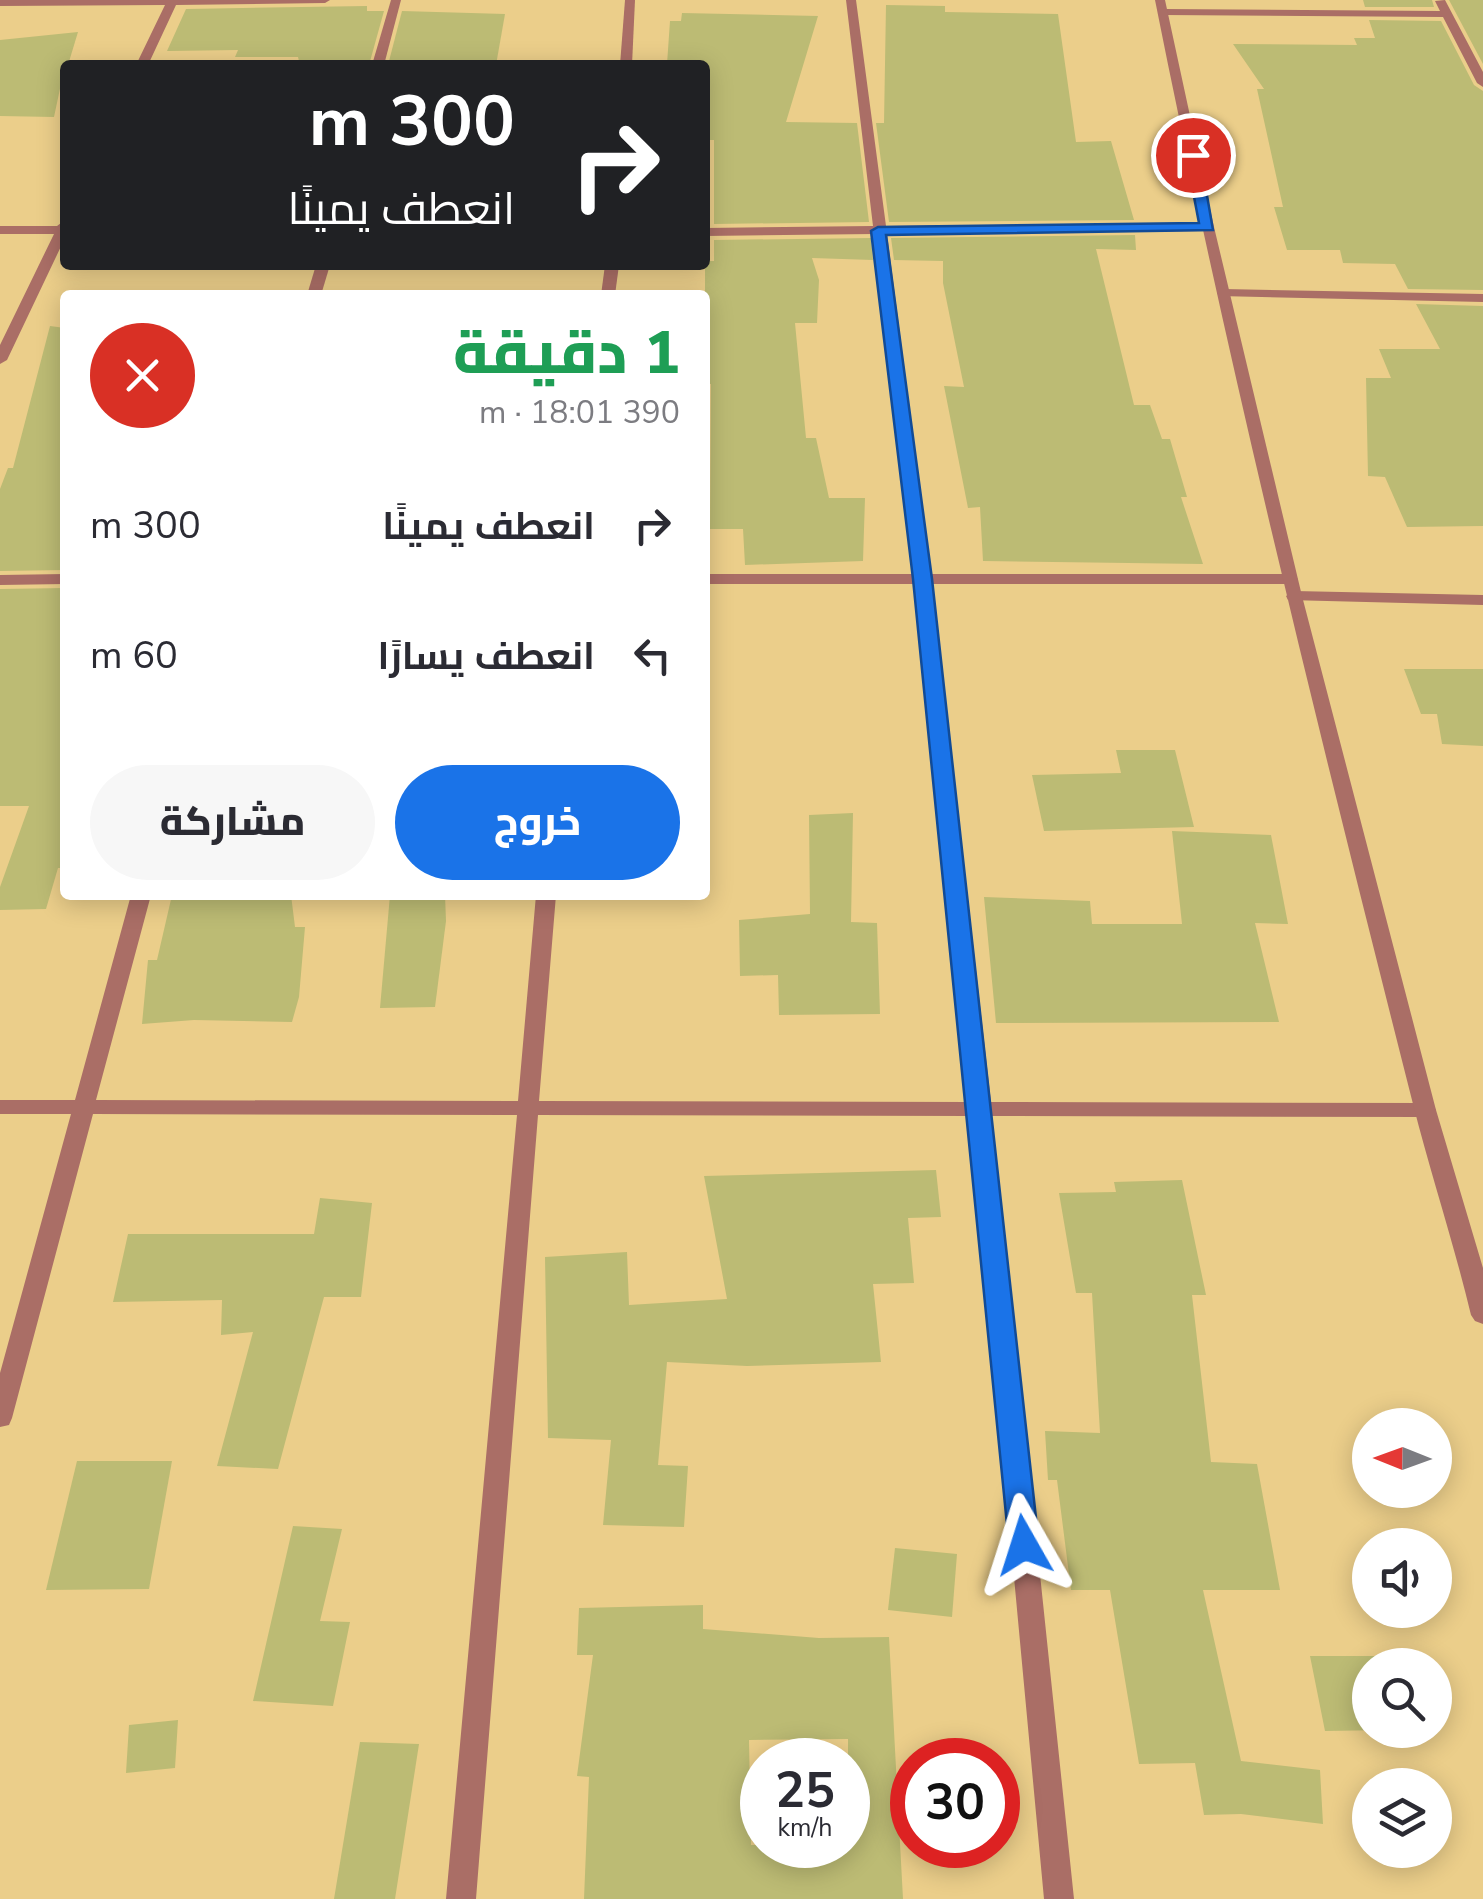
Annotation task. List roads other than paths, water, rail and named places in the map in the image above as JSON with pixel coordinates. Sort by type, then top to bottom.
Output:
[{"type":"street","points":[[0,3],[325,0]]},
{"type":"street","points":[[379,60],[396,0]]},
{"type":"street","points":[[626,60],[630,0]]},
{"type":"street","points":[[852,0],[923,579],[982,1112],[1059,1899]]},
{"type":"street","points":[[1440,0],[1482,80]]},
{"type":"street","points":[[144,60],[172,2]]},
{"type":"street","points":[[1446,14],[1162,6],[1207,227],[1292,587],[1425,1110],[1473,1234],[1483,1315]]},
{"type":"street","points":[[710,232],[1207,227]]},
{"type":"street","points":[[0,230],[60,228]]},
{"type":"street","points":[[0,360],[60,236]]},
{"type":"street","points":[[1224,294],[1483,298]]},
{"type":"street","points":[[0,580],[60,579]]},
{"type":"street","points":[[710,579],[1292,587],[1483,600]]},
{"type":"street","points":[[0,1418],[140,900]]},
{"type":"street","points":[[461,1899],[546,900]]},
{"type":"street","points":[[0,1107],[1425,1110]]}]
